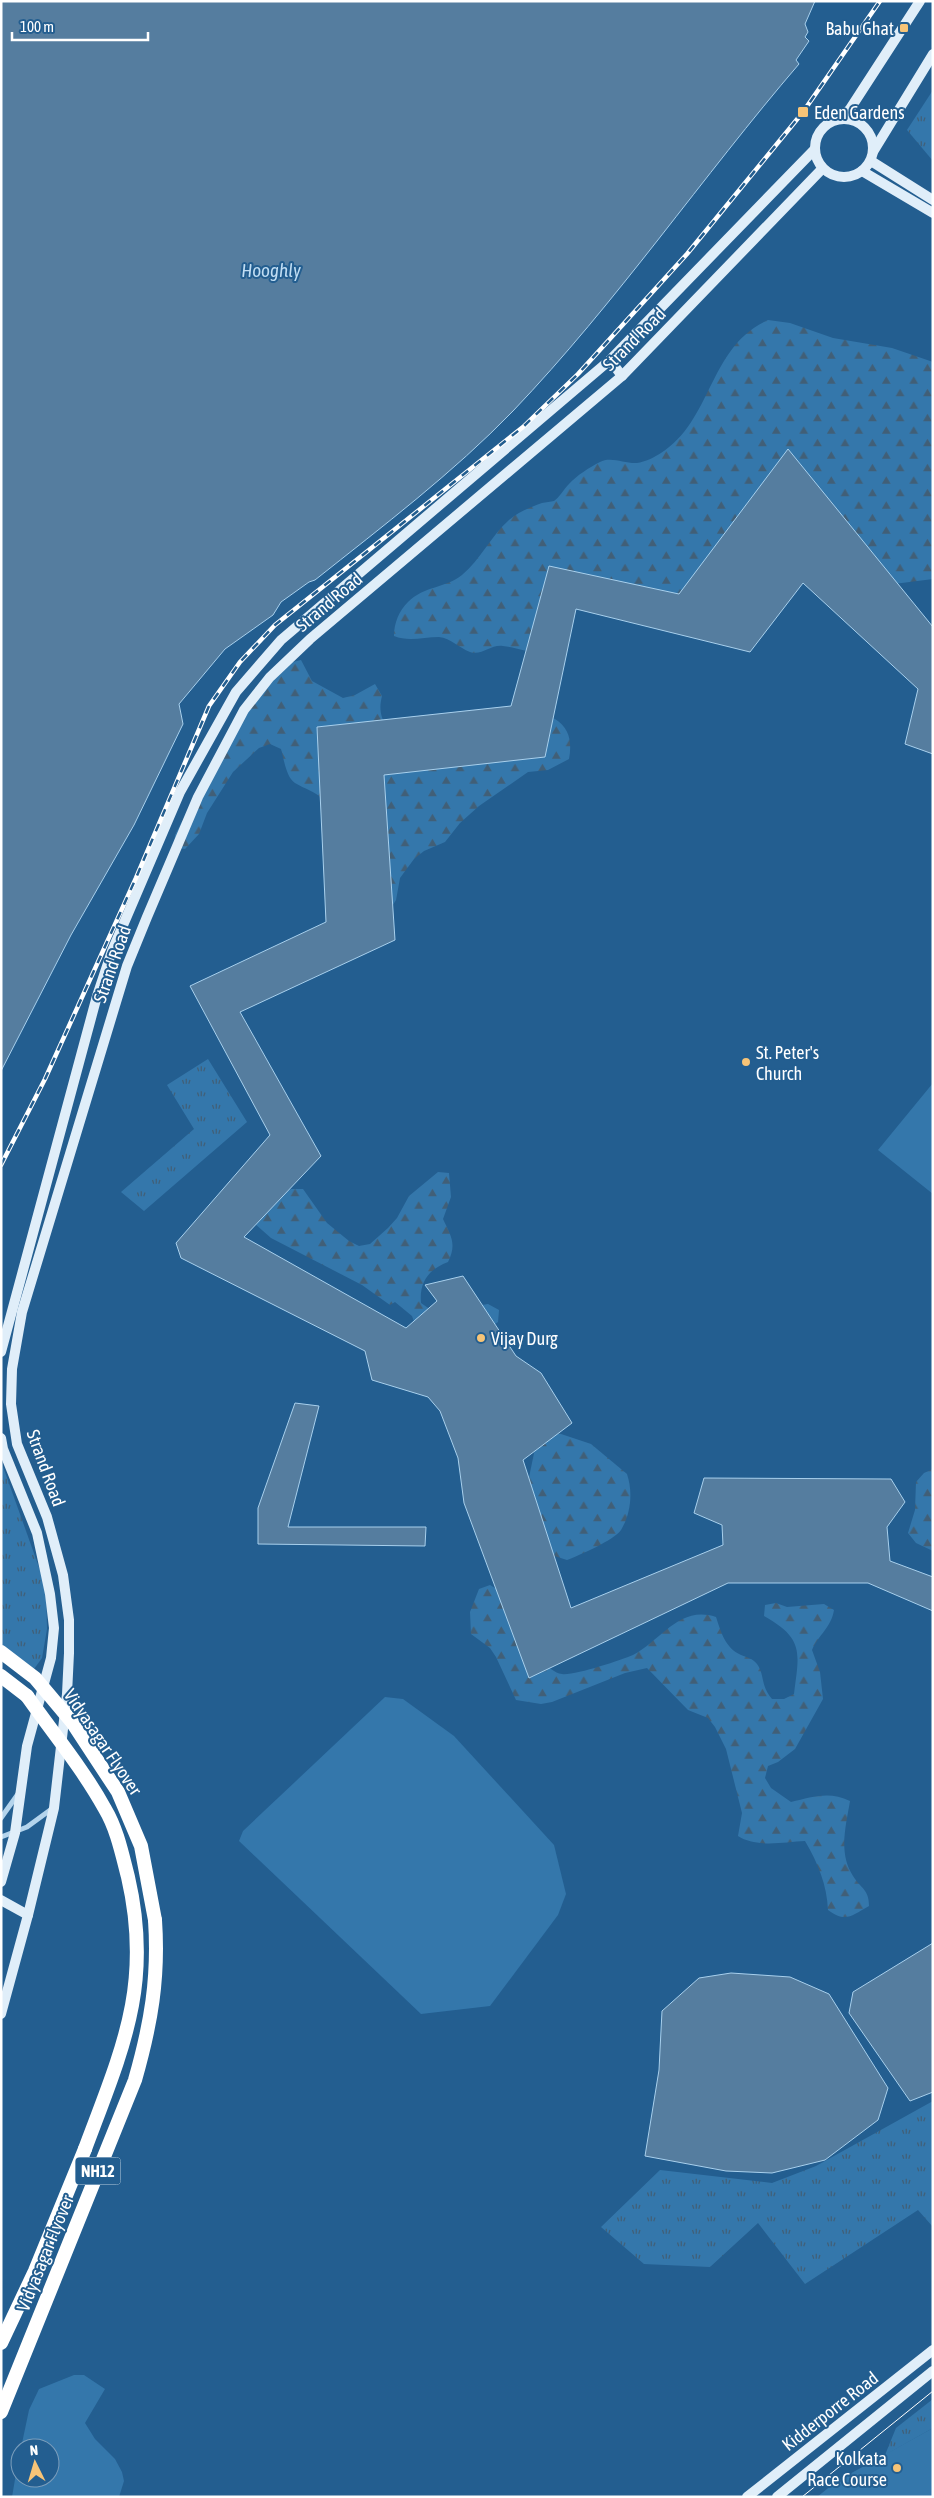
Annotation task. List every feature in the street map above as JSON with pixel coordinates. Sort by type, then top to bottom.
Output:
[{"type":"highway","name":"Vidyasagar Flyover","points":[[1,1652],[41,1685],[72,1722],[118,1792],[141,1846],[155,1920],[157,1953],[156,1984],[149,2031],[135,2080],[1,2412]]},
{"type":"highway","name":"Vidyasagar Flyover","points":[[1,1676],[27,1696],[105,1809],[121,1848],[136,1917],[138,1953],[134,2002],[124,2046],[86,2149],[35,2271],[1,2343]]},
{"type":"main road","points":[[920,1],[850,109],[840,119],[826,124],[817,136],[814,150],[822,169],[838,177],[846,178],[862,171],[933,54]]},
{"type":"main road","points":[[840,119],[858,122],[865,128],[873,143],[872,156]]},
{"type":"main road","name":"Strand Road","points":[[1,1352],[97,996],[112,951],[180,792],[236,692],[281,640],[610,360],[814,150]]},
{"type":"main road","points":[[872,156],[933,200]]},
{"type":"main road","name":"Strand Road","points":[[1,2014],[54,1808],[67,1694],[69,1620],[56,1548],[46,1516],[17,1444],[11,1404],[12,1369],[22,1312],[127,966],[198,797],[244,710],[270,677],[310,639],[622,376],[822,169]]},
{"type":"main road","points":[[862,171],[933,213]]},
{"type":"main road","points":[[610,360],[622,376]]},
{"type":"main road","points":[[180,792],[198,797]]},
{"type":"main road","name":"Strand Road","points":[[1,1438],[2,1449],[38,1533],[50,1594],[54,1628],[51,1658],[27,1746],[15,1833],[1,1882]]},
{"type":"main road","points":[[1,1900],[28,1915]]},
{"type":"main road","name":"Kidderporre Road","points":[[747,2497],[933,2350]]},
{"type":"main road","points":[[777,2497],[933,2371]]},
{"type":"street","points":[[1,1818],[21,1790]]},
{"type":"street","points":[[1,1837],[15,1833],[54,1808]]},
{"type":"green space","points":[[933,90],[933,161],[907,130]]},
{"type":"green space","points":[[768,320],[790,323],[833,338],[892,348],[933,362],[933,579],[878,586],[823,566],[770,598],[577,597],[537,651],[499,646],[474,653],[439,637],[411,639],[394,636],[398,617],[408,602],[421,593],[462,575],[475,562],[503,526],[520,512],[542,503],[554,501],[575,478],[604,460],[632,463],[643,462],[661,453],[678,439],[702,404],[721,365],[733,348],[748,332]]},
{"type":"green space","points":[[301,660],[312,681],[343,698],[355,695],[375,684],[382,696],[381,712],[387,728],[501,716],[543,716],[555,719],[567,731],[570,742],[569,759],[548,770],[528,772],[479,806],[460,823],[445,842],[424,851],[414,859],[400,878],[396,900],[383,921],[323,799],[292,780],[287,772],[281,749],[270,744],[259,748],[233,772],[207,813],[199,834],[185,849],[174,847],[175,835],[226,736],[240,717],[289,663]]},
{"type":"green space","points":[[208,1059],[247,1122],[144,1211],[121,1192],[194,1129],[167,1085]]},
{"type":"green space","points":[[933,1083],[933,1194],[878,1150]]},
{"type":"green space","points":[[438,1172],[449,1173],[451,1197],[443,1219],[452,1240],[452,1250],[448,1262],[435,1268],[427,1277],[422,1289],[421,1303],[431,1310],[442,1312],[488,1304],[499,1310],[498,1322],[451,1356],[416,1327],[412,1316],[395,1302],[390,1305],[362,1285],[271,1238],[254,1223],[257,1210],[291,1189],[303,1189],[327,1223],[349,1241],[359,1246],[370,1244],[397,1218],[409,1196]]},
{"type":"green space","points":[[558,1433],[591,1444],[627,1474],[630,1488],[629,1510],[621,1530],[604,1543],[567,1560],[545,1553],[527,1487],[537,1439]]},
{"type":"green space","points":[[1,1461],[46,1587],[47,1629],[42,1658],[34,1669],[1,1644]]},
{"type":"green space","points":[[933,1469],[933,1551],[916,1543],[908,1533],[915,1510],[916,1482],[924,1473]]},
{"type":"green space","points":[[490,1585],[500,1591],[543,1662],[556,1672],[562,1674],[576,1673],[633,1655],[681,1620],[703,1615],[716,1617],[727,1644],[736,1652],[752,1659],[757,1664],[764,1685],[772,1699],[784,1699],[794,1694],[798,1657],[793,1640],[787,1632],[764,1616],[765,1605],[776,1603],[787,1607],[824,1604],[834,1610],[828,1626],[812,1650],[820,1672],[823,1699],[795,1749],[778,1762],[768,1766],[765,1778],[771,1788],[791,1802],[828,1796],[835,1796],[850,1801],[844,1849],[848,1867],[866,1892],[869,1906],[848,1917],[839,1916],[828,1910],[821,1874],[805,1841],[762,1843],[745,1840],[738,1836],[742,1813],[726,1749],[715,1727],[708,1718],[688,1710],[647,1668],[625,1673],[552,1702],[541,1704],[516,1700],[490,1648],[471,1634],[470,1612],[479,1589]]},
{"type":"green space","points":[[385,1697],[403,1699],[454,1736],[554,1845],[566,1894],[558,1915],[490,2006],[421,2014],[239,1841],[243,1831]]},
{"type":"green space","points":[[933,2101],[933,2227],[918,2210],[805,2284],[758,2223],[710,2267],[644,2264],[601,2227],[660,2170],[772,2183],[816,2166]]},
{"type":"green space","points":[[74,2375],[84,2375],[105,2389],[85,2423],[95,2439],[115,2459],[122,2472],[124,2481],[119,2497],[12,2497],[14,2488],[60,2488],[60,2438],[23,2438],[29,2410],[39,2389]]},
{"type":"green space","points":[[933,2399],[933,2428],[885,2455],[896,2428]]},
{"type":"green space","name":"Kolkata Race Course","points":[[933,2428],[933,2497],[817,2497],[837,2481]]},
{"type":"water","name":"Hooghly","points":[[1,1],[815,1],[805,24],[808,32],[805,37],[809,41],[796,60],[799,64],[624,283],[551,369],[490,434],[442,477],[315,580],[309,582],[281,602],[273,615],[225,649],[179,704],[183,724],[134,825],[71,935],[1,1071]]},
{"type":"water","points":[[788,449],[933,627],[933,754],[905,744],[918,689],[803,583],[750,652],[576,609],[545,757],[384,775],[395,940],[240,1012],[321,1156],[244,1237],[406,1328],[437,1301],[425,1285],[463,1276],[516,1356],[541,1373],[572,1423],[523,1460],[571,1608],[723,1545],[722,1525],[694,1513],[704,1478],[891,1479],[905,1502],[887,1527],[890,1561],[933,1577],[933,1611],[868,1583],[728,1583],[529,1678],[464,1503],[458,1458],[440,1411],[428,1397],[372,1380],[365,1351],[181,1258],[176,1243],[270,1135],[190,986],[326,922],[317,727],[511,706],[549,566],[679,594]]},
{"type":"water","points":[[295,1403],[319,1406],[288,1527],[426,1527],[425,1546],[258,1544],[258,1508]]},
{"type":"water","points":[[933,1943],[933,2092],[910,2101],[849,2013],[853,1992]]},
{"type":"water","points":[[731,1973],[790,1977],[829,1994],[888,2088],[878,2120],[825,2160],[772,2173],[726,2171],[645,2156],[659,2070],[662,2011],[699,1978]]},
{"type":"tram line","points":[[802,2497],[933,2391]]},
{"type":"railway","points":[[1,1165],[45,1079],[136,878],[209,706],[240,662],[275,625],[523,427],[578,374],[687,254],[803,112],[880,1]]},
{"type":"place","name":"Babu Ghat","points":[[904,28]]},
{"type":"place","name":"Eden Gardens","points":[[803,112]]},
{"type":"place","name":"St. Peter's Church","points":[[746,1062]]},
{"type":"place","name":"Vijay Durg","points":[[481,1338]]},
{"type":"place","name":"Kolkata Race Course","points":[[897,2468]]}]
